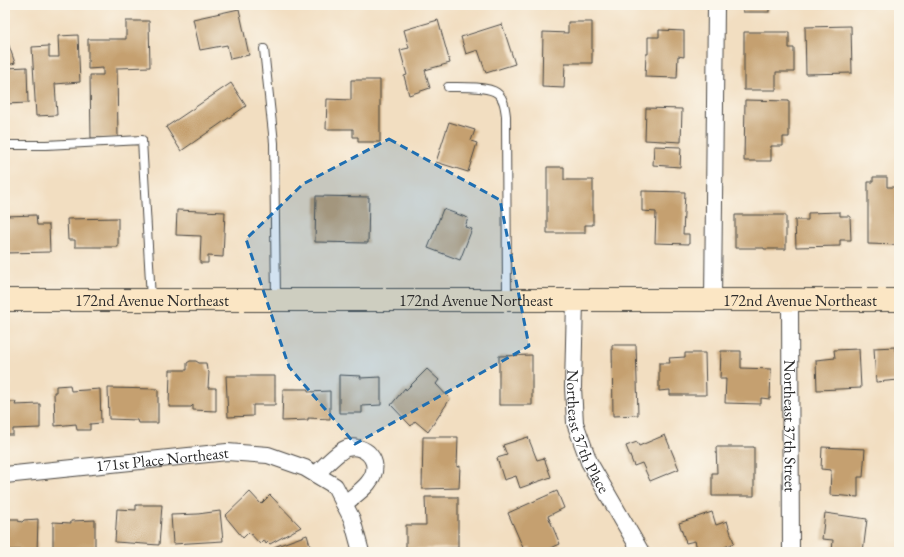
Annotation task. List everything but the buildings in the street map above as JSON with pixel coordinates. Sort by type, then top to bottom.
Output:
[{"type":"street","points":[[713,300],[716,5]]},
{"type":"street","name":"172nd Avenue Northeast","points":[[5,300],[899,300]]},
{"type":"street","name":"Northeast 37th Place","points":[[575,300],[573,387],[575,423],[589,462],[641,552]]},
{"type":"street","name":"Northeast 37th Street","points":[[790,301],[791,552]]},
{"type":"street","points":[[316,474],[342,450],[348,448],[354,447],[360,449],[371,456],[374,462],[374,475],[370,481],[344,504],[352,519],[361,552]]},
{"type":"street","name":"171st Place Northeast","points":[[5,475],[227,452],[268,455],[305,468],[335,486],[344,504]]},
{"type":"lane","points":[[264,49],[274,143],[276,300]]},
{"type":"lane","points":[[448,87],[489,89],[498,93],[504,102],[506,116],[507,300]]},
{"type":"lane","points":[[5,145],[46,145],[142,140],[151,299]]},
{"type":"highlighted area","points":[[389,139],[500,200],[529,346],[355,444],[289,367],[246,239],[303,184]]}]
